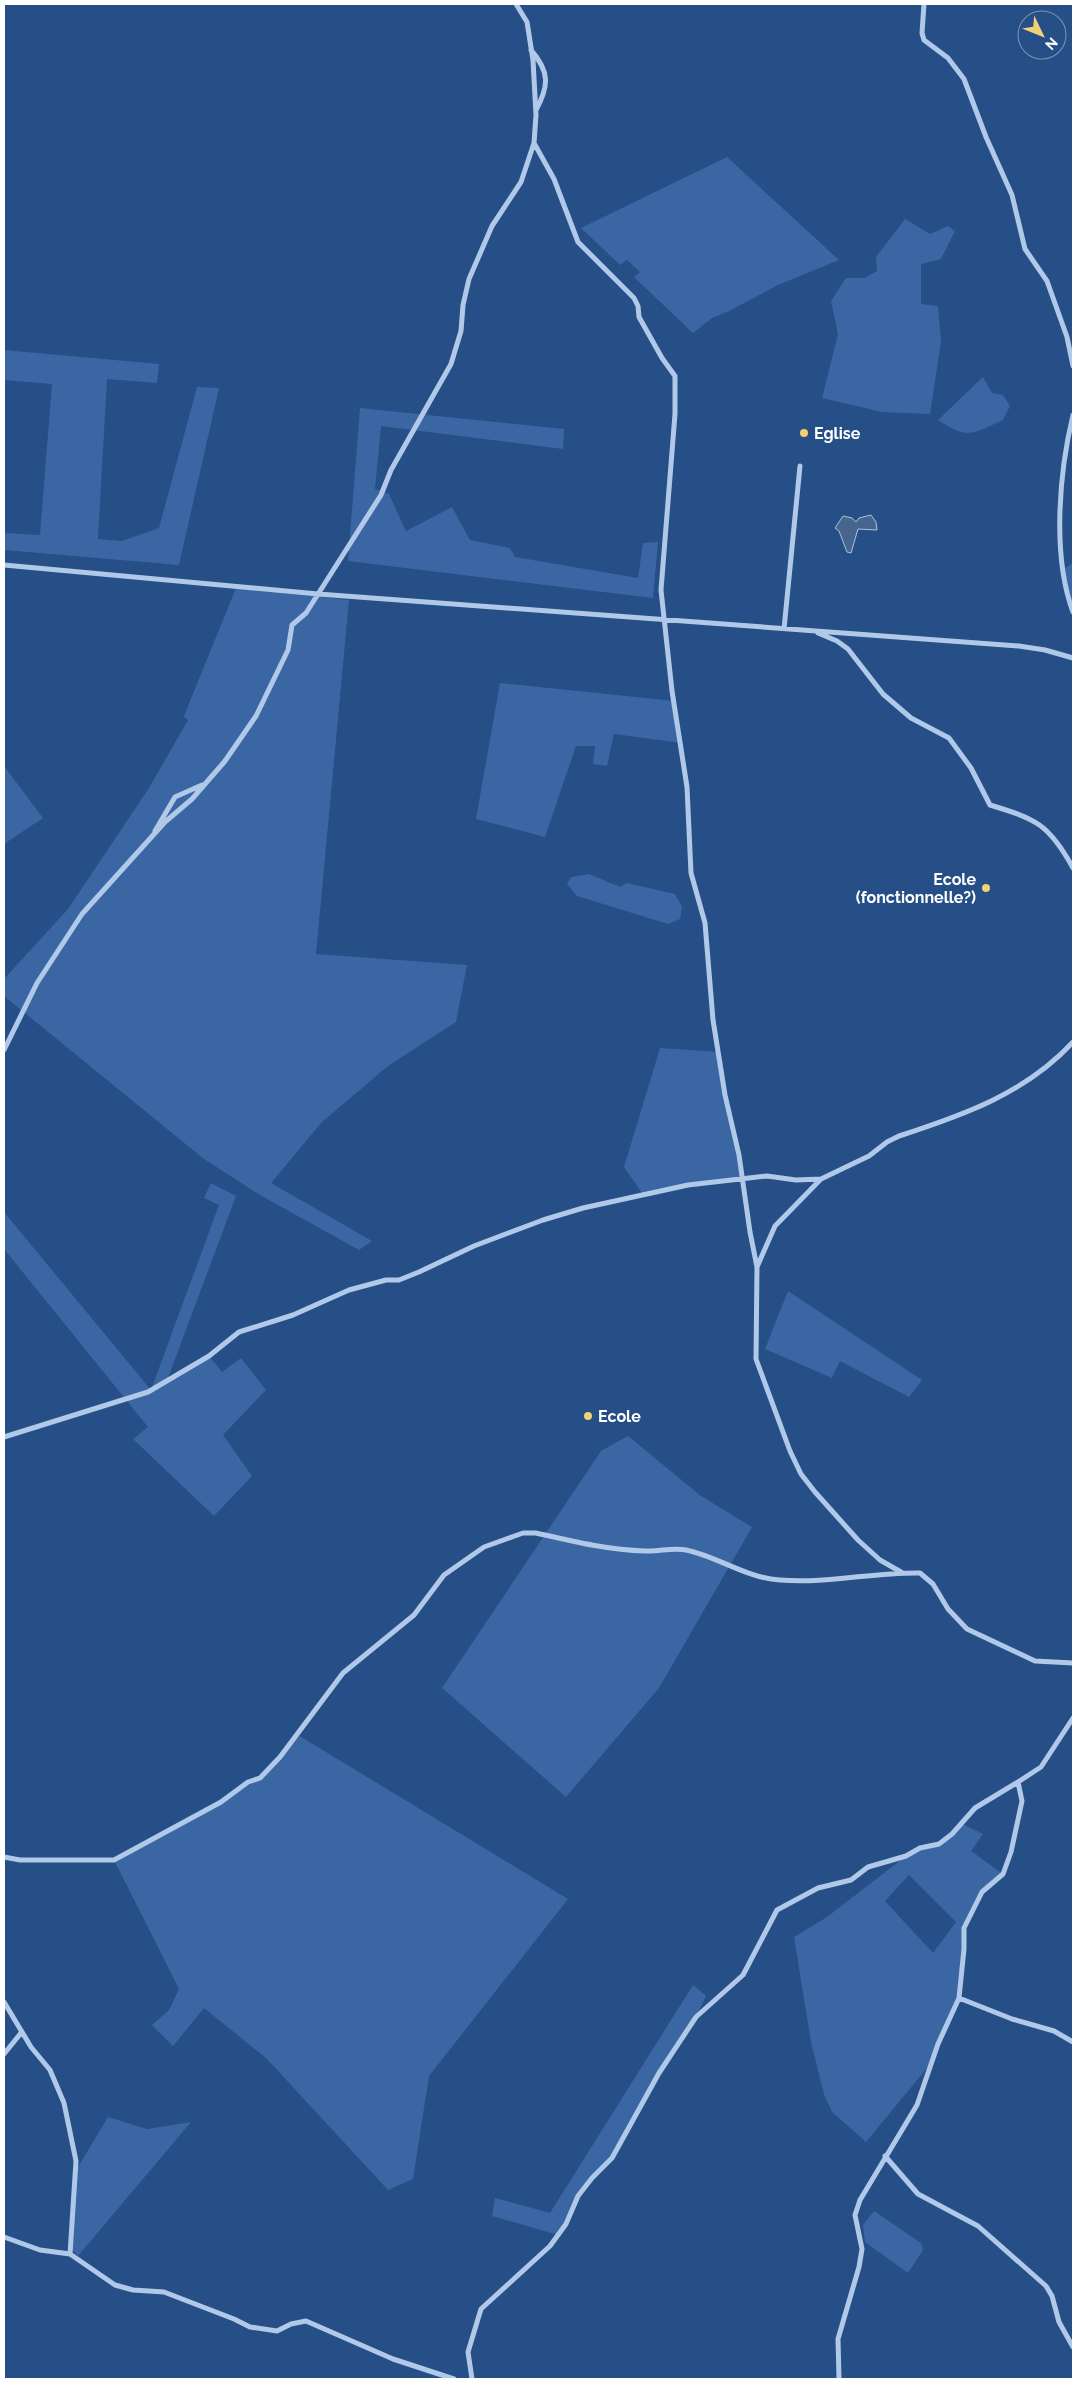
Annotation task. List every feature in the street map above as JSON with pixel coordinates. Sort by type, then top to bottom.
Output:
[{"type":"street","points":[[4,1050],[36,983],[82,914],[225,761],[256,716],[288,650],[292,625],[306,613],[381,495],[391,470],[451,364],[461,331],[468,279],[492,226],[521,182],[534,143],[536,111],[533,60],[527,22],[516,4]]},
{"type":"street","points":[[924,4],[922,33],[924,40],[948,58],[964,79],[986,137],[1012,195],[1025,249],[1046,281],[1067,337],[1073,366]]},
{"type":"street","points":[[530,48],[544,68],[546,78],[546,93],[536,111]]},
{"type":"street","points":[[534,143],[554,179],[578,242],[634,298],[640,317],[662,358],[675,376],[675,414],[661,590],[673,696],[687,787],[691,873],[705,922],[713,1020],[757,1267],[756,1360],[790,1451],[801,1474],[858,1540],[880,1560],[902,1573]]},
{"type":"street","points":[[1073,416],[1069,433],[1060,508],[1066,593],[1073,612]]},
{"type":"street","points":[[784,629],[800,466]]},
{"type":"street","points":[[4,565],[318,594],[664,618],[784,629],[1019,646],[1045,650],[1073,658]]},
{"type":"street","points":[[813,631],[838,641],[848,649],[883,694],[911,718],[949,738],[971,768],[990,805],[1018,812],[1040,824],[1058,842],[1073,868]]},
{"type":"street","points":[[151,839],[175,797],[205,783]]},
{"type":"street","points":[[757,1267],[775,1226],[821,1179],[869,1156],[899,1136],[981,1108],[1056,1061],[1073,1042]]},
{"type":"street","points":[[4,1437],[148,1392],[209,1356],[239,1332],[293,1315],[349,1290],[386,1280],[399,1280],[474,1246],[543,1220],[583,1208],[688,1185],[767,1176],[796,1180],[821,1179]]},
{"type":"street","points":[[4,1857],[20,1860],[114,1860],[221,1802],[248,1782],[260,1778],[298,1735],[343,1673],[414,1614],[444,1575],[478,1550],[523,1533],[536,1533],[613,1548],[646,1551],[684,1549],[707,1555],[749,1574],[779,1580],[920,1573],[933,1584],[948,1609],[967,1630],[1035,1661],[1073,1663]]},
{"type":"street","points":[[472,2379],[468,2352],[481,2309],[550,2246],[566,2224],[578,2196],[592,2178],[612,2158],[659,2073],[696,2017],[742,1975],[777,1910],[818,1888],[851,1880],[868,1867],[906,1856],[920,1848],[939,1844],[952,1834],[975,1808],[1041,1767],[1073,1718]]},
{"type":"street","points":[[839,2379],[838,2339],[859,2267],[862,2249],[855,2215],[860,2200],[917,2105],[938,2044],[959,1998],[964,1950],[964,1928],[982,1892],[1003,1874],[1011,1852],[1022,1801],[1018,1782]]},
{"type":"street","points":[[959,1998],[1012,2019],[1054,2031],[1073,2042]]},
{"type":"street","points":[[4,2002],[22,2033],[50,2070],[64,2103],[76,2161],[70,2254]]},
{"type":"street","points":[[4,2054],[22,2033]]},
{"type":"street","points":[[885,2156],[918,2194],[978,2226],[1046,2286],[1052,2296],[1059,2322],[1073,2348]]},
{"type":"street","points":[[4,2237],[40,2250],[70,2254],[115,2285],[133,2290],[164,2292],[250,2327],[269,2331],[277,2331],[291,2324],[306,2321],[393,2359],[454,2379]]},
{"type":"shaded area","points":[[727,157],[839,260],[778,285],[712,318],[693,333],[634,277],[640,272],[627,260],[620,265],[581,228]]},
{"type":"shaded area","points":[[905,219],[930,234],[948,226],[955,231],[941,259],[921,264],[921,304],[938,306],[941,342],[930,414],[882,412],[822,398],[838,334],[831,301],[846,278],[865,278],[877,271],[876,257]]},
{"type":"shaded area","points":[[4,350],[159,364],[157,383],[107,379],[98,539],[122,541],[159,528],[197,387],[219,388],[179,565],[4,550],[4,533],[40,535],[52,384],[4,380]]},
{"type":"shaded area","points":[[983,377],[992,393],[1003,395],[1010,406],[1003,420],[970,433],[956,430],[938,420]]},
{"type":"shaded area","points":[[360,408],[564,429],[563,449],[381,426],[375,489],[389,494],[406,531],[452,507],[470,540],[510,548],[515,557],[638,578],[643,543],[658,542],[653,598],[348,561]]},
{"type":"shaded area","points":[[871,515],[876,522],[877,530],[858,529],[851,553],[847,552],[839,531],[835,528],[843,516],[852,518],[856,522],[859,518]]},
{"type":"shaded area","points":[[1073,563],[1073,611],[1064,569]]},
{"type":"shaded area","points":[[236,588],[349,600],[316,954],[467,965],[456,1022],[388,1066],[322,1122],[271,1183],[372,1241],[359,1250],[260,1195],[204,1159],[4,996],[4,979],[68,909],[149,788],[188,720],[184,717]]},
{"type":"shaded area","points":[[500,683],[674,701],[681,743],[614,734],[607,766],[593,764],[595,746],[576,746],[545,837],[476,819]]},
{"type":"shaded area","points":[[4,766],[43,818],[4,844]]},
{"type":"shaded area","points":[[589,874],[620,887],[627,883],[675,894],[682,907],[680,919],[668,924],[577,896],[567,884],[571,877]]},
{"type":"shaded area","points":[[660,1048],[719,1052],[743,1180],[688,1185],[644,1196],[624,1167]]},
{"type":"shaded area","points":[[211,1183],[236,1196],[168,1378],[209,1356],[222,1372],[241,1358],[266,1390],[223,1435],[252,1476],[214,1516],[133,1439],[148,1427],[4,1249],[4,1212],[151,1390],[219,1205],[204,1198]]},
{"type":"shaded area","points":[[788,1291],[922,1380],[909,1397],[840,1361],[832,1378],[765,1349]]},
{"type":"shaded area","points":[[628,1436],[701,1496],[752,1527],[659,1688],[566,1797],[442,1688],[601,1451]]},
{"type":"shaded area","points":[[298,1735],[568,1899],[429,2076],[413,2179],[388,2190],[266,2058],[204,2008],[173,2046],[152,2025],[169,2010],[179,1989],[114,1860],[260,1778]]},
{"type":"shaded area","points":[[960,1823],[983,1834],[971,1851],[1003,1874],[982,1892],[964,1928],[961,1993],[932,2062],[866,2142],[832,2112],[824,2094],[811,2042],[794,1937],[827,1917],[906,1856],[920,1848],[939,1844]],"holes":[[[909,1875],[956,1922],[933,1953],[885,1901]]]},
{"type":"shaded area","points":[[693,1985],[706,1996],[696,2017],[674,2050],[612,2158],[578,2196],[558,2235],[492,2216],[495,2198],[550,2213]]},
{"type":"shaded area","points":[[108,2117],[147,2129],[191,2122],[78,2256],[70,2247],[75,2172]]},
{"type":"shaded area","points":[[874,2211],[921,2243],[923,2250],[908,2273],[865,2242],[863,2225]]},
{"type":"place","name":"Eglise","points":[[804,433]]},
{"type":"place","name":"Ecole (fonctionnelle?)","points":[[986,888]]},
{"type":"place","name":"Ecole","points":[[588,1416]]}]
